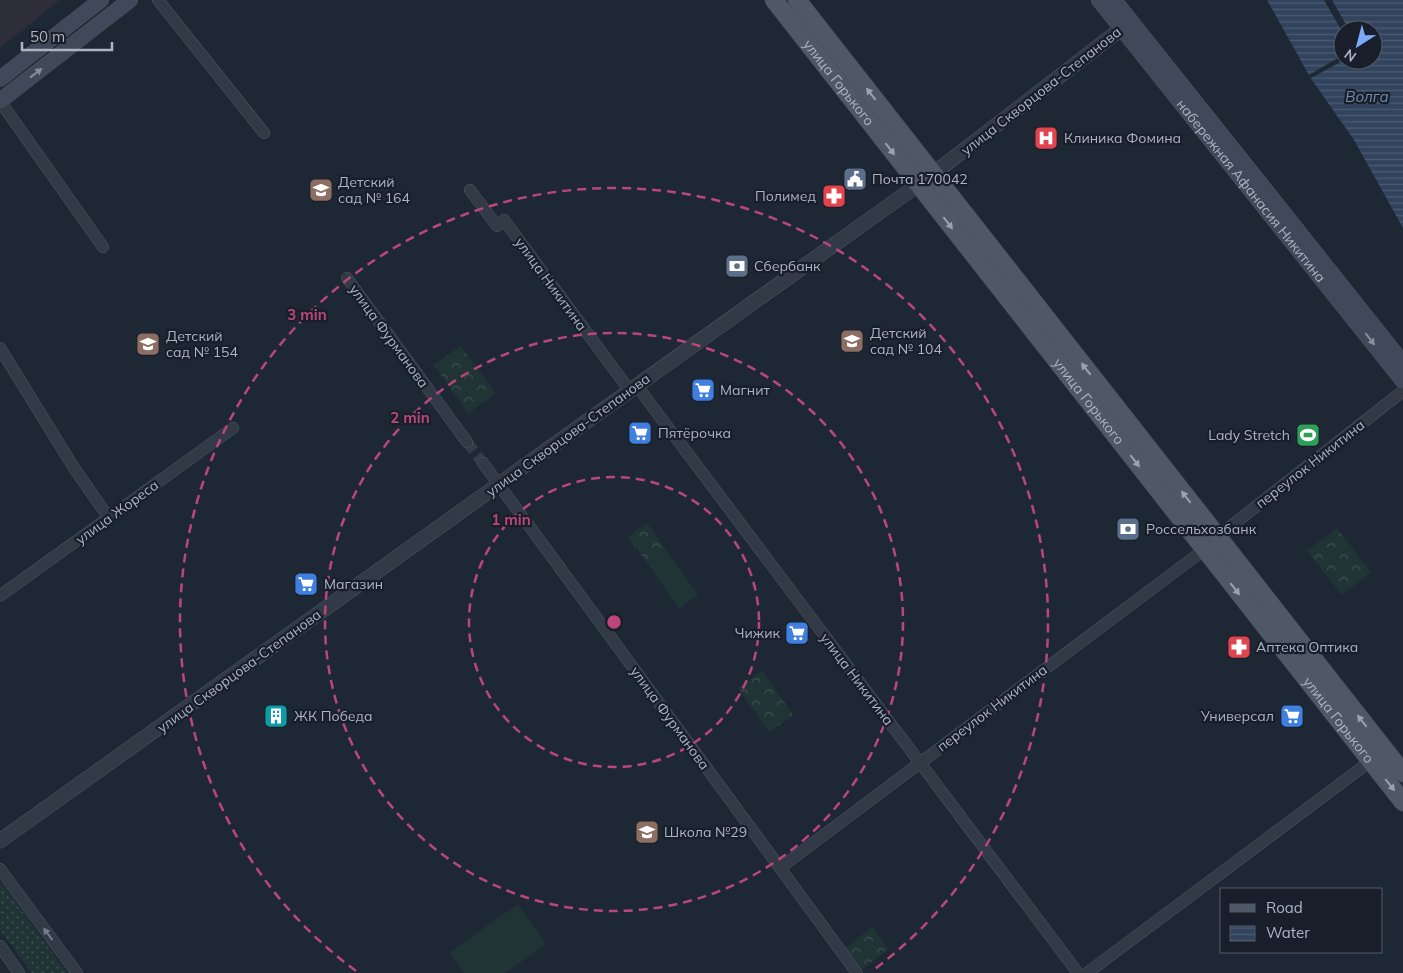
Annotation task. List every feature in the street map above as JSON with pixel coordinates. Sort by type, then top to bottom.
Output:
[{"type":"main road","points":[[0,79],[101,0]]},
{"type":"main road","points":[[0,101],[130,0]]},
{"type":"main road","name":"улица Горького","points":[[774,0],[1403,802]]},
{"type":"main road","name":"улица Горького","points":[[797,0],[1403,773]]},
{"type":"main road","name":"набережная Афанасия Никитина","points":[[1100,0],[1126,25],[1403,363]]},
{"type":"main road","name":"набережная Афанасия Никитина","points":[[1114,0],[1126,25],[1403,381]]},
{"type":"street","points":[[158,0],[264,133]]},
{"type":"street","name":"улица Скворцова-Степанова","points":[[0,842],[933,174],[1126,25]]},
{"type":"street","points":[[0,101],[103,248]]},
{"type":"street","name":"улица Никитина","points":[[470,190],[497,226],[504,220],[920,763],[1078,973]]},
{"type":"street","name":"улица Фурманова","points":[[347,278],[467,442]]},
{"type":"street","points":[[0,348],[74,468],[109,518]]},
{"type":"street","name":"переулок Никитина","points":[[1218,537],[1403,391]]},
{"type":"street","name":"улица Жореса","points":[[0,596],[233,428]]},
{"type":"street","name":"улица Фурманова","points":[[483,462],[857,973]]},
{"type":"street","name":"переулок Никитина","points":[[780,868],[1204,549]]},
{"type":"street","points":[[1087,973],[1385,750]]},
{"type":"street","points":[[0,869],[77,973]]},
{"type":"street","points":[[0,946],[19,973]]},
{"type":"shaded area","points":[[0,0],[60,0],[0,48]]},
{"type":"green space","points":[[461,346],[496,394],[468,413],[434,365]]},
{"type":"green space","points":[[647,523],[667,551],[648,564],[628,537]]},
{"type":"green space","points":[[1337,528],[1371,572],[1342,595],[1307,551]]},
{"type":"green space","points":[[667,551],[698,595],[679,609],[648,564]]},
{"type":"green space","points":[[762,671],[793,715],[769,732],[738,688]]},
{"type":"green space","points":[[0,883],[67,973],[32,973],[0,930]]},
{"type":"green space","points":[[518,904],[546,944],[505,973],[464,973],[450,952]]},
{"type":"green space","points":[[872,927],[888,949],[863,969],[846,948]]},
{"type":"water","name":"Волга","points":[[1267,0],[1403,0],[1403,228],[1354,140],[1310,77]]},
{"type":"pier","points":[[1324,0],[1332,0],[1343,20],[1336,20]]},
{"type":"pier","points":[[1333,61],[1333,66],[1311,78],[1309,75]]},
{"type":"tunnel","points":[[467,442],[483,463]]},
{"type":"place","name":"Клиника Фомина","points":[[1046,138]]},
{"type":"place","name":"Почта 170042","points":[[855,179]]},
{"type":"place","name":"Детский сад № 164","points":[[321,190]]},
{"type":"place","name":"Полимед","points":[[834,196]]},
{"type":"place","name":"Сбербанк","points":[[737,266]]},
{"type":"place","name":"Детский сад № 104","points":[[852,341]]},
{"type":"place","name":"Детский сад № 154","points":[[148,344]]},
{"type":"place","name":"Магнит","points":[[703,390]]},
{"type":"place","name":"Пятёрочка","points":[[640,433]]},
{"type":"place","name":"Lady Stretch","points":[[1308,435]]},
{"type":"place","name":"Россельхозбанк","points":[[1128,529]]},
{"type":"place","name":"Магазин","points":[[306,584]]},
{"type":"place","name":"Чижик","points":[[797,633]]},
{"type":"place","name":"Аптека Оптика","points":[[1239,647]]},
{"type":"place","name":"ЖК Победа","points":[[276,716]]},
{"type":"place","name":"Универсал","points":[[1292,716]]},
{"type":"place","name":"Школа №29","points":[[647,832]]}]
